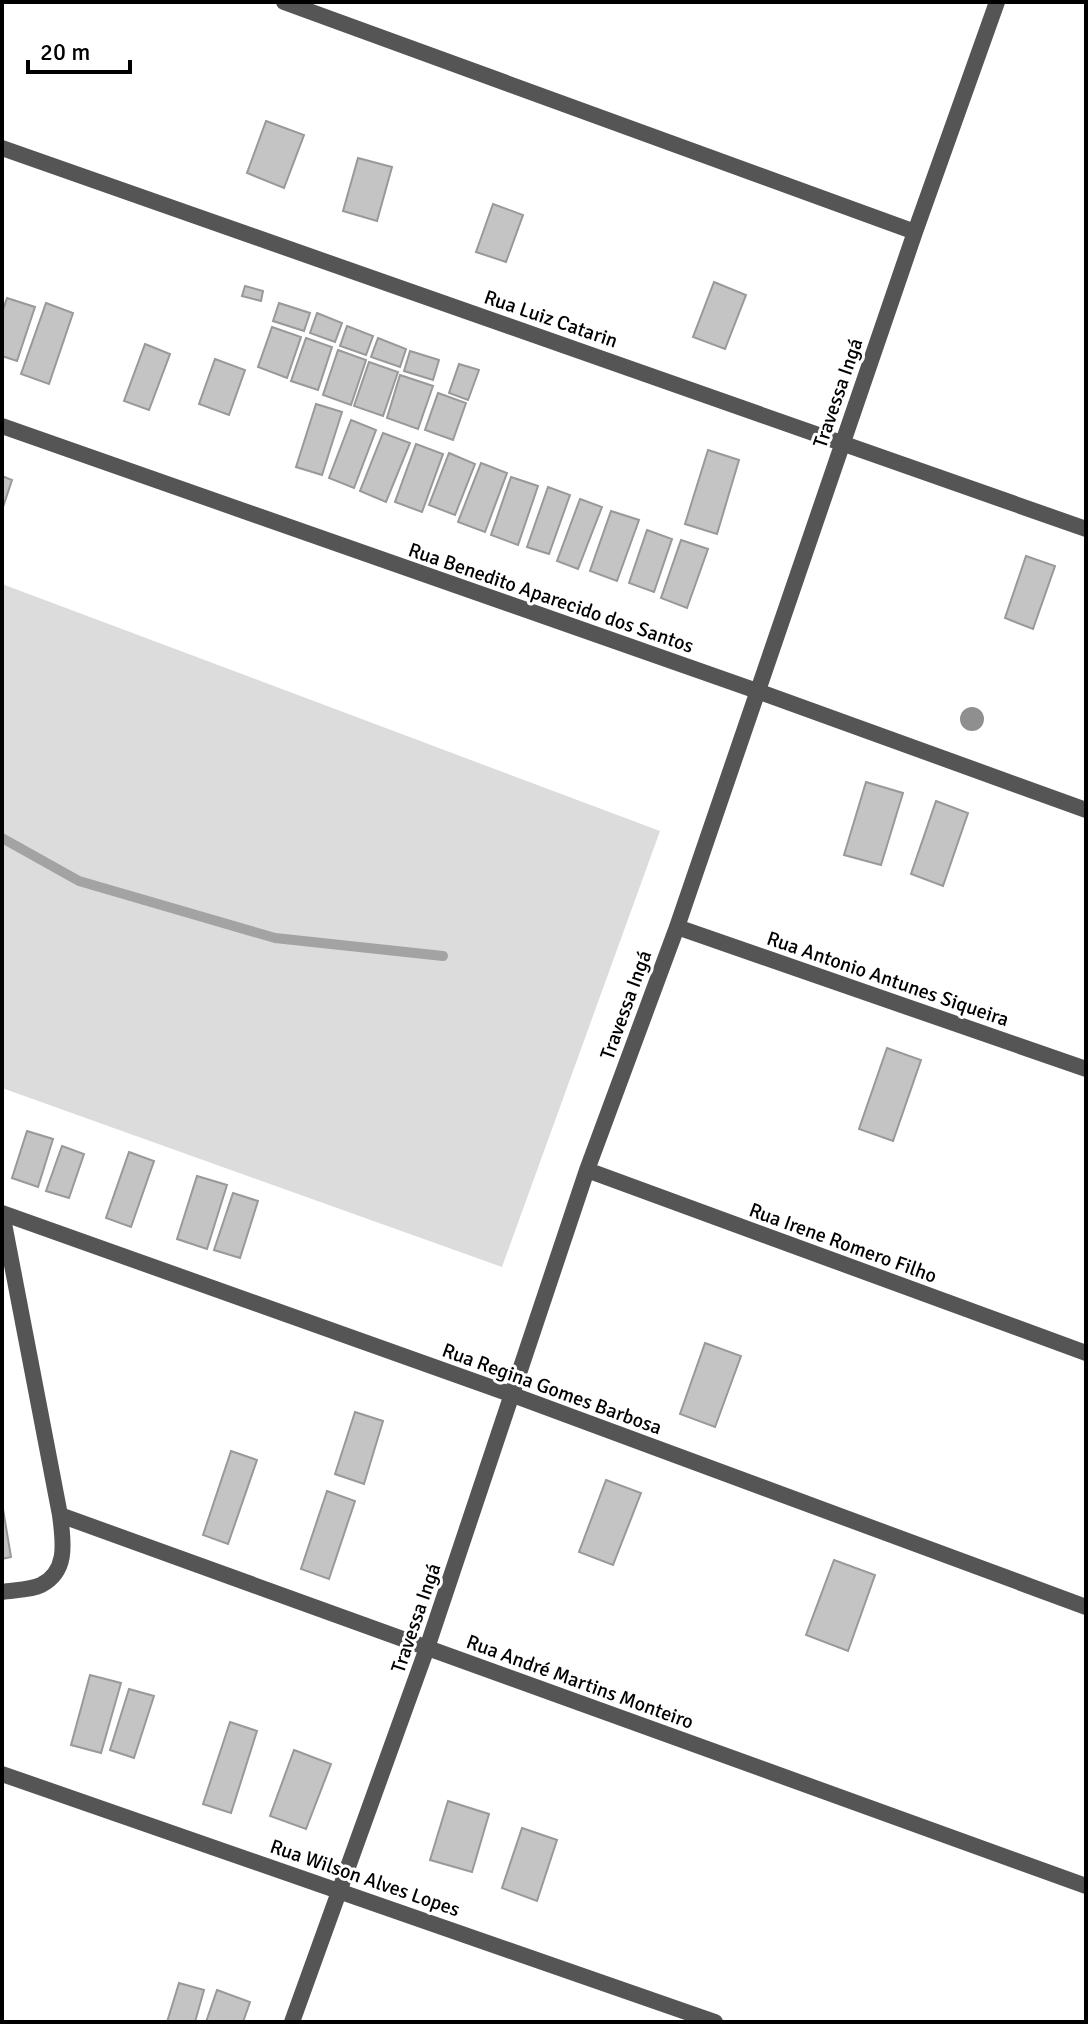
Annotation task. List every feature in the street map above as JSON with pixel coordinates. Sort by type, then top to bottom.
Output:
[{"type":"street","points":[[284,2],[915,232]]},
{"type":"street","name":"Travessa Ingá","points":[[292,2022],[427,1648],[587,1170],[677,927],[842,442],[997,2]]},
{"type":"street","name":"Rua Luiz Catarin","points":[[2,148],[1086,529]]},
{"type":"street","name":"Rua Benedito Aparecido dos Santos","points":[[2,426],[1086,810]]},
{"type":"street","name":"Rua Antonio Antunes Siqueira","points":[[677,927],[1086,1069]]},
{"type":"street","name":"Rua Irene Romero Filho","points":[[587,1170],[1086,1353]]},
{"type":"street","points":[[2,1213],[60,1515],[64,1552],[58,1571],[41,1586],[2,1592]]},
{"type":"street","name":"Rua Regina Gomes Barbosa","points":[[2,1213],[513,1395],[1086,1607]]},
{"type":"street","name":"Rua André Martins Monteiro","points":[[60,1515],[1086,1886]]},
{"type":"street","name":"Rua Wilson Alves Lopes","points":[[2,1774],[715,2022]]},
{"type":"shaded area","points":[[2,584],[660,831],[502,1267],[2,1088]]},
{"type":"building","points":[[266,121],[304,135],[284,188],[247,173]]},
{"type":"building","points":[[358,158],[392,167],[377,221],[343,211]]},
{"type":"building","points":[[493,204],[523,215],[506,262],[476,252]]},
{"type":"building","points":[[714,282],[746,295],[725,349],[693,337]]},
{"type":"building","points":[[245,286],[263,291],[261,301],[242,296]]},
{"type":"building","points":[[7,298],[35,307],[17,361],[2,356],[2,313]]},
{"type":"building","points":[[46,303],[73,313],[49,384],[21,374]]},
{"type":"building","points":[[279,303],[310,313],[304,331],[273,321]]},
{"type":"building","points":[[317,313],[342,323],[335,342],[310,333]]},
{"type":"building","points":[[347,326],[373,336],[366,355],[340,346]]},
{"type":"building","points":[[272,327],[301,337],[287,378],[258,367]]},
{"type":"building","points":[[306,338],[332,347],[318,390],[291,381]]},
{"type":"building","points":[[378,338],[406,349],[400,367],[371,357]]},
{"type":"building","points":[[145,344],[170,354],[149,410],[124,401]]},
{"type":"building","points":[[338,350],[366,360],[351,405],[323,395]]},
{"type":"building","points":[[410,351],[439,360],[433,380],[404,371]]},
{"type":"building","points":[[215,359],[245,370],[229,415],[199,404]]},
{"type":"building","points":[[369,362],[398,372],[383,416],[354,406]]},
{"type":"building","points":[[459,364],[479,370],[468,400],[449,393]]},
{"type":"building","points":[[400,375],[433,386],[418,429],[387,418]]},
{"type":"building","points":[[438,393],[466,403],[453,440],[425,430]]},
{"type":"building","points":[[316,404],[342,412],[322,475],[296,467]]},
{"type":"building","points":[[351,420],[376,430],[354,488],[329,478]]},
{"type":"building","points":[[383,433],[410,443],[386,502],[360,491]]},
{"type":"building","points":[[416,444],[443,454],[422,512],[395,502]]},
{"type":"building","points":[[708,450],[739,460],[717,534],[685,524]]},
{"type":"building","points":[[449,453],[475,464],[455,515],[429,505]]},
{"type":"building","points":[[481,463],[507,473],[485,532],[458,522]]},
{"type":"building","points":[[2,476],[12,480],[2,510]]},
{"type":"building","points":[[511,477],[538,486],[518,545],[491,535]]},
{"type":"building","points":[[548,487],[570,495],[549,554],[527,547]]},
{"type":"building","points":[[580,499],[602,507],[578,569],[557,561]]},
{"type":"building","points":[[611,511],[639,520],[617,581],[590,571]]},
{"type":"building","points":[[647,530],[672,539],[654,592],[629,583]]},
{"type":"building","points":[[681,540],[708,549],[687,608],[661,598]]},
{"type":"building","points":[[1026,556],[1055,566],[1033,629],[1005,618]]},
{"type":"building","points":[[866,782],[903,793],[881,865],[844,855]]},
{"type":"building","points":[[936,801],[968,813],[943,886],[911,874]]},
{"type":"building","points":[[887,1048],[921,1060],[893,1141],[859,1129]]},
{"type":"building","points":[[27,1131],[53,1139],[38,1187],[12,1178]]},
{"type":"building","points":[[62,1146],[84,1154],[69,1198],[46,1191]]},
{"type":"building","points":[[129,1152],[154,1161],[131,1227],[106,1218]]},
{"type":"building","points":[[197,1176],[227,1185],[207,1249],[177,1239]]},
{"type":"building","points":[[233,1193],[258,1201],[240,1258],[214,1250]]},
{"type":"building","points":[[705,1343],[741,1356],[715,1427],[680,1414]]},
{"type":"building","points":[[355,1412],[383,1421],[364,1484],[335,1474]]},
{"type":"building","points":[[231,1451],[257,1460],[228,1544],[203,1535]]},
{"type":"building","points":[[606,1480],[641,1493],[613,1565],[579,1552]]},
{"type":"building","points":[[327,1491],[355,1501],[329,1579],[301,1569]]},
{"type":"building","points":[[2,1503],[11,1557],[2,1559]]},
{"type":"building","points":[[834,1560],[875,1575],[848,1651],[806,1635]]},
{"type":"building","points":[[90,1675],[121,1683],[101,1753],[71,1745]]},
{"type":"building","points":[[129,1689],[154,1696],[134,1758],[110,1750]]},
{"type":"building","points":[[230,1722],[257,1731],[231,1813],[203,1804]]},
{"type":"building","points":[[294,1750],[331,1764],[306,1829],[270,1816]]},
{"type":"building","points":[[448,1801],[489,1814],[472,1872],[430,1860]]},
{"type":"building","points":[[522,1828],[557,1840],[537,1901],[502,1888]]},
{"type":"building","points":[[179,1983],[204,1990],[195,2022],[167,2022]]},
{"type":"building","points":[[217,1990],[250,2002],[243,2022],[206,2022]]},
{"type":"waterway","points":[[2,838],[79,881],[275,938],[443,956]]}]
